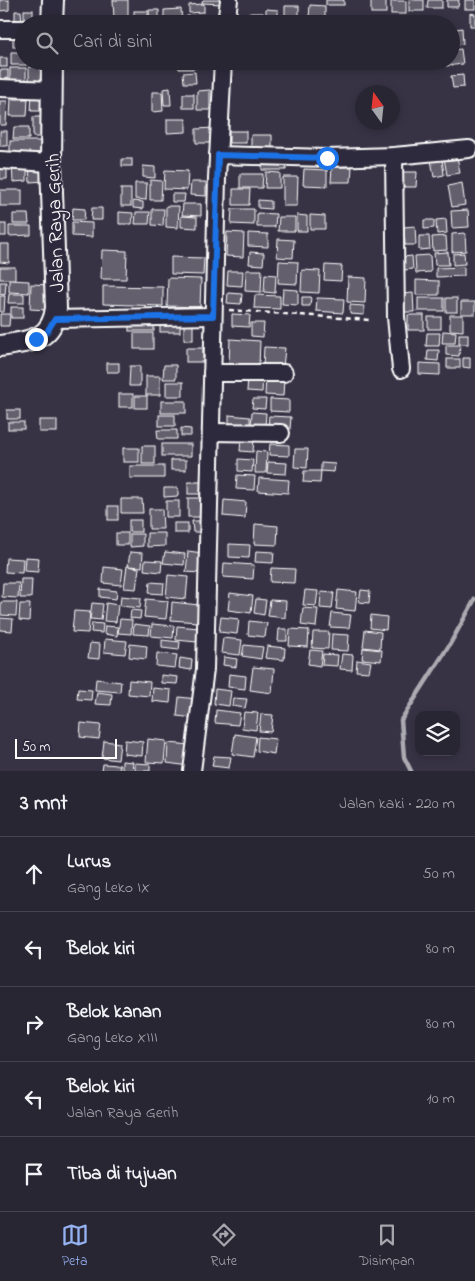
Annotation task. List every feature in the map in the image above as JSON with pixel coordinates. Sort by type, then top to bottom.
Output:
[{"type":"street","points":[[52,15],[53,0]]},
{"type":"street","points":[[227,15],[228,0]]},
{"type":"street","points":[[0,28],[15,29]]},
{"type":"street","name":"Jalan Raya Gerih","points":[[0,346],[36,339],[46,333],[55,319],[51,163],[52,70]]},
{"type":"street","points":[[192,771],[205,669],[218,155],[223,70]]},
{"type":"street","points":[[0,88],[53,90]]},
{"type":"street","points":[[218,155],[327,158],[394,156],[469,149]]},
{"type":"street","points":[[394,156],[396,317],[401,369]]},
{"type":"street","points":[[0,160],[51,163]]},
{"type":"street","points":[[55,319],[214,312]]},
{"type":"street","points":[[212,374],[284,373]]},
{"type":"street","points":[[211,432],[281,433]]},
{"type":"path","points":[[214,312],[370,320]]},
{"type":"building","points":[[0,0],[9,0],[9,10],[0,11]]},
{"type":"building","points":[[113,0],[128,0],[128,15],[114,15]]},
{"type":"building","points":[[203,0],[222,0],[222,4],[202,3]]},
{"type":"building","points":[[326,0],[344,0],[344,5],[326,5]]},
{"type":"building","points":[[371,0],[386,0],[386,13],[371,13]]},
{"type":"building","points":[[409,0],[424,0],[424,11],[409,11]]},
{"type":"building","points":[[428,0],[442,0],[442,8],[427,8]]},
{"type":"building","points":[[447,0],[459,0],[458,7],[447,7]]},
{"type":"building","points":[[465,0],[475,0],[475,9],[465,9]]},
{"type":"building","points":[[391,1],[406,1],[406,14],[391,14]]},
{"type":"building","points":[[204,4],[204,12],[189,13],[189,5]]},
{"type":"building","points":[[310,5],[325,6],[325,15],[309,15]]},
{"type":"building","points":[[285,6],[299,6],[299,15],[285,15]]},
{"type":"building","points":[[181,9],[181,15],[164,15],[164,10]]},
{"type":"building","points":[[266,9],[278,10],[278,15],[266,15]]},
{"type":"building","points":[[24,10],[33,10],[33,15],[24,15]]},
{"type":"building","points":[[149,10],[159,10],[159,15],[149,15]]},
{"type":"building","points":[[15,11],[21,11],[21,15],[15,15]]},
{"type":"building","points":[[134,11],[148,11],[148,15],[134,15]]},
{"type":"building","points":[[249,13],[263,13],[263,15],[249,15]]},
{"type":"building","points":[[470,13],[475,14],[475,26],[470,26]]},
{"type":"building","points":[[460,28],[462,28],[463,44],[460,44]]},
{"type":"building","points":[[13,31],[15,31],[15,47],[13,47]]},
{"type":"building","points":[[460,49],[463,64],[460,64]]},
{"type":"building","points":[[11,52],[15,52],[15,65],[11,65]]},
{"type":"building","points":[[0,58],[7,58],[7,67],[0,67]]},
{"type":"building","points":[[10,68],[26,70],[26,85],[10,85]]},
{"type":"building","points":[[0,70],[8,70],[8,83],[0,83]]},
{"type":"building","points":[[29,70],[47,70],[47,85],[29,85]]},
{"type":"building","points":[[195,72],[196,83],[184,83],[183,73]]},
{"type":"building","points":[[463,75],[464,87],[453,88],[451,76]]},
{"type":"building","points":[[170,88],[171,105],[164,105],[163,89]]},
{"type":"building","points":[[210,90],[210,110],[197,110],[197,91]]},
{"type":"building","points":[[152,92],[162,92],[163,111],[152,112]]},
{"type":"building","points":[[32,93],[48,94],[47,111],[31,111]]},
{"type":"building","points":[[183,94],[194,94],[194,108],[183,108]]},
{"type":"building","points":[[11,99],[28,99],[27,116],[10,116]]},
{"type":"building","points":[[0,101],[7,101],[6,125],[0,125]]},
{"type":"building","points":[[33,117],[47,117],[47,137],[33,137]]},
{"type":"building","points":[[167,119],[186,119],[186,132],[167,133]]},
{"type":"building","points":[[14,127],[29,127],[29,139],[13,139]]},
{"type":"building","points":[[214,128],[214,143],[196,143],[196,129]]},
{"type":"building","points":[[0,131],[7,131],[7,146],[0,146]]},
{"type":"building","points":[[229,131],[246,131],[246,143],[229,143]]},
{"type":"building","points":[[251,135],[272,135],[272,149],[251,148]]},
{"type":"building","points":[[10,141],[41,141],[41,153],[10,153]]},
{"type":"building","points":[[457,156],[460,173],[447,175],[444,158]]},
{"type":"building","points":[[442,158],[444,175],[434,177],[431,160]]},
{"type":"building","points":[[122,159],[132,159],[132,166],[122,166]]},
{"type":"building","points":[[262,159],[287,159],[286,170],[262,170]]},
{"type":"building","points":[[7,160],[7,179],[0,179],[0,161]]},
{"type":"building","points":[[12,162],[27,162],[27,181],[13,182]]},
{"type":"building","points":[[29,166],[45,166],[45,181],[30,182]]},
{"type":"building","points":[[143,166],[155,167],[155,178],[143,177]]},
{"type":"building","points":[[332,167],[352,167],[351,182],[331,182]]},
{"type":"building","points":[[304,169],[327,170],[327,186],[303,185]]},
{"type":"building","points":[[165,170],[188,171],[187,190],[164,189]]},
{"type":"building","points":[[266,172],[280,173],[280,188],[265,188]]},
{"type":"building","points":[[402,172],[417,172],[416,187],[402,187]]},
{"type":"building","points":[[240,174],[263,174],[262,188],[240,188]]},
{"type":"building","points":[[283,177],[298,177],[297,206],[283,206]]},
{"type":"building","points":[[150,180],[162,181],[161,200],[150,200]]},
{"type":"building","points":[[191,182],[206,182],[206,196],[190,195]]},
{"type":"building","points":[[135,183],[147,183],[146,200],[135,199]]},
{"type":"building","points":[[462,183],[465,205],[452,207],[448,186]]},
{"type":"building","points":[[121,189],[131,189],[131,206],[121,206]]},
{"type":"building","points":[[233,189],[250,189],[249,205],[233,205]]},
{"type":"building","points":[[0,190],[22,190],[22,206],[0,206]]},
{"type":"building","points":[[172,194],[185,194],[184,202],[172,202]]},
{"type":"building","points":[[258,200],[271,201],[271,209],[258,208]]},
{"type":"building","points":[[133,201],[143,202],[143,209],[133,208]]},
{"type":"building","points":[[183,204],[201,204],[201,216],[182,215]]},
{"type":"building","points":[[166,206],[179,206],[178,228],[166,227]]},
{"type":"building","points":[[73,208],[85,209],[84,220],[72,220]]},
{"type":"building","points":[[92,208],[102,208],[102,220],[91,220]]},
{"type":"building","points":[[152,209],[164,209],[163,226],[152,225]]},
{"type":"building","points":[[232,209],[254,209],[254,225],[231,224]]},
{"type":"building","points":[[468,210],[469,227],[452,228],[451,211]]},
{"type":"building","points":[[119,212],[133,213],[132,224],[119,224]]},
{"type":"building","points":[[136,212],[150,212],[149,224],[135,224]]},
{"type":"building","points":[[257,213],[276,214],[275,227],[257,227]]},
{"type":"building","points":[[13,214],[28,214],[29,224],[13,224]]},
{"type":"building","points":[[297,215],[307,216],[307,231],[297,231]]},
{"type":"building","points":[[310,215],[325,216],[325,229],[310,229]]},
{"type":"building","points":[[181,216],[197,217],[197,228],[181,227]]},
{"type":"building","points":[[279,217],[295,217],[295,231],[278,231]]},
{"type":"building","points":[[446,219],[447,233],[437,234],[436,220]]},
{"type":"building","points":[[424,220],[434,220],[434,228],[424,229]]},
{"type":"building","points":[[72,222],[92,223],[92,237],[72,236]]},
{"type":"building","points":[[0,224],[6,224],[6,236],[0,236]]},
{"type":"building","points":[[9,226],[31,226],[31,235],[9,236]]},
{"type":"building","points":[[415,226],[416,245],[405,245],[404,227]]},
{"type":"building","points":[[227,232],[244,233],[243,257],[226,256]]},
{"type":"building","points":[[248,233],[268,234],[268,247],[248,246]]},
{"type":"building","points":[[465,233],[466,251],[452,252],[452,234]]},
{"type":"building","points":[[419,236],[429,236],[430,249],[419,250]]},
{"type":"building","points":[[446,236],[447,250],[433,251],[432,237]]},
{"type":"building","points":[[278,239],[294,240],[293,258],[277,257]]},
{"type":"building","points":[[0,244],[9,244],[9,263],[0,262]]},
{"type":"building","points":[[102,250],[127,251],[126,279],[101,279]]},
{"type":"building","points":[[250,252],[264,253],[263,265],[249,264]]},
{"type":"building","points":[[448,252],[449,265],[435,265],[434,253]]},
{"type":"building","points":[[464,253],[465,264],[453,265],[453,254]]},
{"type":"building","points":[[430,255],[431,272],[416,273],[415,256]]},
{"type":"building","points":[[412,256],[413,269],[404,270],[403,257]]},
{"type":"building","points":[[171,257],[204,258],[203,275],[171,274]]},
{"type":"building","points":[[279,261],[298,262],[297,284],[278,283]]},
{"type":"building","points":[[325,265],[342,266],[341,281],[324,280]]},
{"type":"building","points":[[0,267],[15,267],[15,279],[0,279]]},
{"type":"building","points":[[464,267],[464,276],[436,277],[436,268]]},
{"type":"building","points":[[246,270],[262,270],[261,292],[245,291]]},
{"type":"building","points":[[302,270],[320,271],[319,293],[301,292]]},
{"type":"building","points":[[228,271],[243,271],[242,286],[227,285]]},
{"type":"building","points":[[265,274],[276,275],[275,293],[264,292]]},
{"type":"building","points":[[348,277],[366,278],[365,303],[347,302]]},
{"type":"building","points":[[168,278],[201,279],[200,307],[167,306]]},
{"type":"building","points":[[9,280],[29,281],[29,293],[9,292]]},
{"type":"building","points":[[416,280],[439,281],[439,295],[416,295]]},
{"type":"building","points":[[0,282],[6,282],[5,295],[0,294]]},
{"type":"building","points":[[31,284],[49,285],[48,310],[30,309]]},
{"type":"building","points":[[103,286],[163,287],[163,306],[103,304]]},
{"type":"building","points":[[283,289],[298,290],[298,305],[282,304]]},
{"type":"building","points":[[228,293],[242,294],[241,304],[227,303]]},
{"type":"building","points":[[413,293],[414,312],[403,312],[402,294]]},
{"type":"building","points":[[9,294],[24,294],[24,303],[8,303]]},
{"type":"building","points":[[255,295],[280,296],[280,309],[254,308]]},
{"type":"building","points":[[0,296],[5,296],[4,312],[0,312]]},
{"type":"building","points":[[302,297],[311,297],[310,306],[302,306]]},
{"type":"building","points":[[317,298],[344,299],[343,313],[316,311]]},
{"type":"building","points":[[418,298],[444,298],[444,311],[418,311]]},
{"type":"building","points":[[446,298],[457,298],[457,312],[446,312]]},
{"type":"building","points":[[461,302],[475,302],[475,314],[461,314]]},
{"type":"building","points":[[350,305],[364,306],[364,315],[350,314]]},
{"type":"building","points":[[11,307],[23,307],[23,318],[11,318]]},
{"type":"building","points":[[0,314],[10,314],[9,326],[0,326]]},
{"type":"building","points":[[232,314],[250,315],[249,327],[232,326]]},
{"type":"building","points":[[408,315],[424,315],[424,330],[408,330]]},
{"type":"building","points":[[450,315],[463,315],[463,331],[450,330]]},
{"type":"building","points":[[428,317],[441,317],[441,329],[428,329]]},
{"type":"building","points":[[129,319],[154,319],[154,331],[129,331]]},
{"type":"building","points":[[160,319],[180,319],[180,332],[160,332]]},
{"type":"building","points":[[184,321],[193,321],[193,340],[184,340]]},
{"type":"building","points":[[251,323],[264,323],[263,337],[251,336]]},
{"type":"building","points":[[443,331],[456,332],[455,343],[442,343]]},
{"type":"building","points":[[134,333],[153,333],[153,349],[134,349]]},
{"type":"building","points":[[427,333],[440,333],[439,346],[426,346]]},
{"type":"building","points":[[459,334],[468,334],[468,344],[459,344]]},
{"type":"building","points":[[230,339],[260,341],[259,366],[229,365]]},
{"type":"building","points":[[446,345],[460,345],[459,356],[446,355]]},
{"type":"building","points":[[264,347],[285,348],[283,368],[263,367]]},
{"type":"building","points":[[186,348],[203,348],[203,362],[186,362]]},
{"type":"building","points":[[428,350],[439,350],[438,361],[427,360]]},
{"type":"building","points":[[463,358],[470,358],[470,368],[463,367]]},
{"type":"building","points":[[447,359],[460,359],[460,368],[447,368]]},
{"type":"building","points":[[107,363],[119,363],[119,372],[107,372]]},
{"type":"building","points":[[419,363],[440,364],[440,375],[419,374]]},
{"type":"building","points":[[164,365],[176,365],[176,379],[163,379]]},
{"type":"building","points":[[130,366],[140,366],[140,386],[129,386]]},
{"type":"building","points":[[146,376],[160,376],[160,395],[146,395]]},
{"type":"building","points":[[248,376],[263,377],[262,392],[247,391]]},
{"type":"building","points":[[266,378],[284,379],[283,396],[265,395]]},
{"type":"building","points":[[166,382],[183,382],[183,396],[166,396]]},
{"type":"building","points":[[119,394],[133,394],[133,407],[119,407]]},
{"type":"building","points":[[135,396],[147,396],[147,408],[135,408]]},
{"type":"building","points":[[253,399],[266,399],[265,409],[252,408]]},
{"type":"building","points":[[270,399],[289,400],[289,412],[270,411]]},
{"type":"building","points":[[161,401],[186,401],[186,413],[161,413]]},
{"type":"building","points":[[7,410],[20,410],[20,419],[7,419]]},
{"type":"building","points":[[252,412],[266,413],[265,427],[251,426]]},
{"type":"building","points":[[159,415],[175,415],[175,426],[159,426]]},
{"type":"building","points":[[229,415],[250,417],[250,426],[229,425]]},
{"type":"building","points":[[269,416],[291,417],[290,429],[268,428]]},
{"type":"building","points":[[39,420],[57,420],[57,432],[39,432]]},
{"type":"building","points":[[8,422],[24,422],[24,429],[8,429]]},
{"type":"building","points":[[181,428],[191,429],[191,436],[181,436]]},
{"type":"building","points":[[157,430],[177,430],[177,439],[158,439]]},
{"type":"building","points":[[241,438],[254,438],[253,452],[240,451]]},
{"type":"building","points":[[162,444],[191,444],[191,456],[162,456]]},
{"type":"building","points":[[270,444],[289,445],[289,456],[269,455]]},
{"type":"building","points":[[142,446],[155,446],[155,464],[142,464]]},
{"type":"building","points":[[123,448],[139,448],[139,462],[123,462]]},
{"type":"building","points":[[295,449],[308,449],[307,468],[294,467]]},
{"type":"building","points":[[256,451],[267,452],[266,473],[255,473]]},
{"type":"building","points":[[238,459],[253,460],[252,472],[238,471]]},
{"type":"building","points":[[171,460],[186,460],[186,470],[171,470]]},
{"type":"building","points":[[268,462],[287,463],[286,474],[267,473]]},
{"type":"building","points":[[321,463],[335,464],[334,472],[321,471]]},
{"type":"building","points":[[130,466],[164,466],[164,478],[130,478]]},
{"type":"building","points":[[304,471],[321,471],[320,483],[303,482]]},
{"type":"building","points":[[237,475],[255,476],[254,490],[236,489]]},
{"type":"building","points":[[259,478],[289,480],[288,493],[258,491]]},
{"type":"building","points":[[188,482],[202,482],[202,494],[188,494]]},
{"type":"building","points":[[164,488],[178,488],[178,496],[164,497]]},
{"type":"building","points":[[188,498],[202,498],[202,517],[188,517]]},
{"type":"building","points":[[121,499],[142,499],[143,513],[121,513]]},
{"type":"building","points":[[224,500],[246,502],[245,518],[223,516]]},
{"type":"building","points":[[166,501],[179,501],[179,517],[166,517]]},
{"type":"building","points":[[108,506],[118,506],[118,520],[108,520]]},
{"type":"building","points":[[149,509],[162,509],[163,529],[149,529]]},
{"type":"building","points":[[129,520],[141,520],[141,532],[129,532]]},
{"type":"building","points":[[192,521],[205,521],[205,532],[193,532]]},
{"type":"building","points":[[174,523],[188,523],[188,533],[174,533]]},
{"type":"building","points":[[255,524],[278,526],[277,545],[254,544]]},
{"type":"building","points":[[116,533],[128,533],[128,545],[116,545]]},
{"type":"building","points":[[147,533],[165,533],[165,546],[147,547]]},
{"type":"building","points":[[130,534],[143,534],[143,546],[130,547]]},
{"type":"building","points":[[229,544],[250,545],[249,558],[229,557]]},
{"type":"building","points":[[188,551],[202,553],[200,573],[186,572]]},
{"type":"building","points":[[256,551],[274,552],[273,563],[255,562]]},
{"type":"building","points":[[130,552],[143,553],[142,567],[128,566]]},
{"type":"building","points":[[165,552],[185,554],[184,565],[163,563]]},
{"type":"building","points":[[25,557],[39,558],[38,572],[24,571]]},
{"type":"building","points":[[6,558],[23,559],[22,573],[5,572]]},
{"type":"building","points":[[145,560],[162,561],[161,572],[144,570]]},
{"type":"building","points":[[224,563],[254,565],[253,579],[223,577]]},
{"type":"building","points":[[127,566],[139,568],[136,589],[124,588]]},
{"type":"building","points":[[104,567],[123,569],[121,585],[103,583]]},
{"type":"building","points":[[271,568],[295,569],[294,583],[270,582]]},
{"type":"building","points":[[168,575],[188,577],[186,599],[166,597]]},
{"type":"building","points":[[21,579],[32,579],[31,598],[20,598]]},
{"type":"building","points":[[150,582],[164,583],[163,594],[149,593]]},
{"type":"building","points":[[3,583],[19,583],[18,598],[2,597]]},
{"type":"building","points":[[100,589],[117,591],[116,599],[100,597]]},
{"type":"building","points":[[305,590],[318,591],[316,606],[303,605]]},
{"type":"building","points":[[338,590],[357,592],[355,611],[336,609]]},
{"type":"building","points":[[361,590],[370,591],[369,603],[359,602]]},
{"type":"building","points":[[321,592],[334,593],[332,609],[320,608]]},
{"type":"building","points":[[230,593],[253,596],[251,613],[228,610]]},
{"type":"building","points":[[121,596],[141,598],[140,608],[120,606]]},
{"type":"building","points":[[146,599],[168,601],[166,619],[144,617]]},
{"type":"building","points":[[256,599],[266,600],[264,615],[254,613]]},
{"type":"building","points":[[270,600],[286,601],[285,618],[268,616]]},
{"type":"building","points":[[1,602],[17,602],[16,616],[1,615]]},
{"type":"building","points":[[172,602],[199,605],[198,622],[171,620]]},
{"type":"building","points":[[92,603],[103,604],[101,620],[90,619]]},
{"type":"building","points":[[106,603],[118,605],[116,622],[104,621]]},
{"type":"building","points":[[20,604],[30,604],[29,621],[19,620]]},
{"type":"building","points":[[303,608],[318,609],[316,627],[301,625]]},
{"type":"building","points":[[131,610],[141,611],[140,619],[130,618]]},
{"type":"building","points":[[74,611],[90,612],[88,633],[72,632]]},
{"type":"building","points":[[332,613],[351,615],[349,628],[330,627]]},
{"type":"building","points":[[371,615],[387,617],[386,630],[370,628]]},
{"type":"building","points":[[221,617],[239,619],[237,634],[219,632]]},
{"type":"building","points":[[0,618],[13,619],[12,631],[0,630]]},
{"type":"building","points":[[120,619],[132,620],[131,634],[118,633]]},
{"type":"building","points":[[249,621],[267,623],[265,637],[248,635]]},
{"type":"building","points":[[92,623],[103,624],[102,633],[91,632]]},
{"type":"building","points":[[134,624],[150,626],[149,635],[133,634]]},
{"type":"building","points":[[152,624],[174,626],[173,638],[151,636]]},
{"type":"building","points":[[105,626],[118,627],[117,636],[104,634]]},
{"type":"building","points":[[177,626],[199,628],[197,642],[176,640]]},
{"type":"building","points":[[279,629],[287,629],[287,641],[278,641]]},
{"type":"building","points":[[290,629],[309,630],[308,647],[289,646]]},
{"type":"building","points":[[365,630],[381,632],[380,649],[363,647]]},
{"type":"building","points":[[313,632],[329,632],[328,649],[312,648]]},
{"type":"building","points":[[332,634],[349,635],[348,651],[331,650]]},
{"type":"building","points":[[223,638],[242,640],[240,655],[221,653]]},
{"type":"building","points":[[105,639],[127,641],[125,654],[104,652]]},
{"type":"building","points":[[162,640],[180,642],[179,650],[162,648]]},
{"type":"building","points":[[90,643],[100,644],[99,659],[88,658]]},
{"type":"building","points":[[130,644],[147,646],[146,659],[129,657]]},
{"type":"building","points":[[244,645],[263,647],[261,659],[242,656]]},
{"type":"building","points":[[267,646],[285,648],[284,660],[265,658]]},
{"type":"building","points":[[363,648],[382,650],[381,661],[362,659]]},
{"type":"building","points":[[310,650],[322,651],[320,666],[308,664]]},
{"type":"building","points":[[157,653],[177,655],[175,668],[156,666]]},
{"type":"building","points":[[323,654],[338,655],[337,666],[322,665]]},
{"type":"building","points":[[342,654],[353,655],[352,670],[340,669]]},
{"type":"building","points":[[224,657],[237,659],[236,667],[223,665]]},
{"type":"building","points":[[180,658],[192,660],[191,670],[179,668]]},
{"type":"building","points":[[357,660],[371,662],[369,672],[356,671]]},
{"type":"building","points":[[253,667],[274,669],[272,693],[250,690]]},
{"type":"building","points":[[229,674],[246,676],[245,689],[228,687]]},
{"type":"building","points":[[161,675],[178,677],[177,684],[161,683]]},
{"type":"building","points":[[96,679],[121,682],[120,692],[95,690]]},
{"type":"building","points":[[129,680],[150,682],[149,696],[128,694]]},
{"type":"building","points":[[153,688],[171,690],[170,703],[152,701]]},
{"type":"building","points":[[78,689],[92,690],[91,700],[77,699]]},
{"type":"building","points":[[215,689],[231,691],[229,706],[214,704]]},
{"type":"building","points":[[97,692],[112,694],[111,705],[95,704]]},
{"type":"building","points":[[179,697],[196,699],[194,718],[177,716]]},
{"type":"building","points":[[233,698],[247,699],[245,708],[232,706]]},
{"type":"building","points":[[216,710],[240,713],[238,725],[215,723]]},
{"type":"building","points":[[244,712],[258,713],[256,730],[242,728]]},
{"type":"building","points":[[261,714],[273,715],[271,732],[259,731]]},
{"type":"building","points":[[81,723],[101,725],[99,739],[80,737]]},
{"type":"building","points":[[235,734],[256,737],[253,757],[232,754]]},
{"type":"building","points":[[258,737],[276,739],[274,754],[257,751]]},
{"type":"building","points":[[148,739],[166,741],[164,763],[146,762]]},
{"type":"building","points":[[125,740],[143,742],[142,756],[124,754]]},
{"type":"building","points":[[104,741],[120,743],[118,760],[102,758]]},
{"type":"building","points":[[168,743],[191,745],[189,766],[167,763]]},
{"type":"building","points":[[214,756],[231,757],[229,768],[212,766]]},
{"type":"building","points":[[122,761],[133,762],[132,771],[122,771]]},
{"type":"building","points":[[135,763],[150,764],[150,771],[135,771]]},
{"type":"building","points":[[103,764],[120,765],[119,771],[102,771]]},
{"type":"waterway","points":[[411,771],[404,757],[401,720],[450,644],[475,599]]},
{"type":"route","points":[[36,339],[49,330],[55,319],[213,316],[218,155],[327,158]]}]
